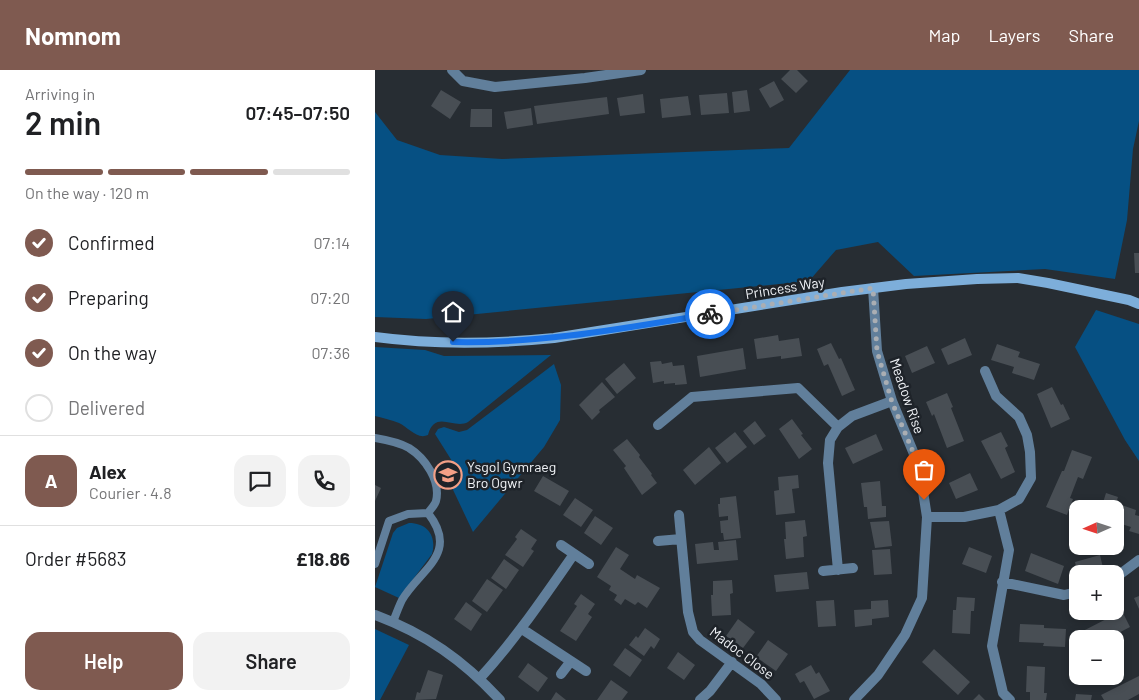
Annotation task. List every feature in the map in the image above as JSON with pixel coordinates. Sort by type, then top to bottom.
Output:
[{"type":"street","points":[[452,70],[463,81],[495,87],[641,70]]},
{"type":"street","name":"Princess Way","points":[[375,337],[469,343],[515,342],[554,338],[873,288],[977,279],[1018,278],[1129,300],[1139,304]]},
{"type":"street","name":"Meadow Rise","points":[[854,700],[878,675],[905,635],[922,598],[927,518],[919,466],[892,402],[877,351],[873,288]]},
{"type":"street","points":[[927,518],[963,517],[999,510],[1019,498],[1031,478],[1027,435],[1019,417],[996,396],[985,371]]},
{"type":"street","points":[[658,425],[692,397],[798,388],[838,427]]},
{"type":"street","points":[[838,570],[827,463],[830,440],[838,427],[852,416],[892,402]]},
{"type":"street","points":[[999,510],[1009,550],[992,646],[1003,694],[1010,700]]},
{"type":"street","name":"Madoc Close","points":[[679,515],[688,612],[693,632],[700,640],[761,684],[776,700]]},
{"type":"street","points":[[658,541],[681,539]]},
{"type":"street","points":[[561,545],[589,564]]},
{"type":"street","points":[[480,678],[504,653],[523,629],[574,554]]},
{"type":"street","points":[[1124,571],[1139,560]]},
{"type":"street","points":[[823,571],[853,568]]},
{"type":"street","points":[[1002,582],[1064,595],[1069,594]]},
{"type":"street","points":[[375,614],[437,644],[480,678],[500,700]]},
{"type":"street","points":[[523,629],[586,671]]},
{"type":"street","points":[[561,674],[571,660]]},
{"type":"street","points":[[700,700],[710,691],[732,662]]},
{"type":"lane","points":[[375,438],[391,441],[409,448],[424,461],[437,485],[436,502],[428,513]]},
{"type":"lane","points":[[375,564],[389,521],[408,514],[428,513]]},
{"type":"lane","points":[[393,622],[403,599],[431,565],[441,545],[437,527],[428,513]]},
{"type":"shaded area","points":[[850,70],[1139,70],[1139,121],[1133,149],[1127,220],[1115,279],[1045,269],[914,276],[878,242],[836,250],[809,281],[426,319],[375,317],[375,112],[397,140],[440,155],[502,159],[789,148]]},
{"type":"shaded area","points":[[1096,310],[1139,324],[1139,461],[1125,440],[1075,347]]},
{"type":"shaded area","points":[[375,347],[425,350],[444,356],[551,355],[468,422],[463,424],[435,423],[428,435],[420,436],[399,423],[375,416]]},
{"type":"shaded area","points":[[554,364],[561,385],[560,420],[544,447],[473,532],[446,475],[457,469],[435,434],[438,429],[444,427],[459,432],[467,430]]},
{"type":"shaded area","points":[[409,523],[426,528],[432,537],[433,548],[432,554],[399,598],[375,587],[393,533],[397,528]]},
{"type":"shaded area","points":[[375,629],[409,645],[380,700],[375,700]]},
{"type":"building","points":[[790,70],[797,70],[808,81],[796,93],[781,79]]},
{"type":"building","points":[[774,81],[784,100],[770,108],[759,89]]},
{"type":"building","points":[[441,90],[461,102],[450,119],[431,106]]},
{"type":"building","points":[[747,90],[750,111],[734,113],[732,92]]},
{"type":"building","points":[[727,93],[729,113],[701,115],[699,95]]},
{"type":"building","points":[[643,94],[645,113],[620,116],[617,98]]},
{"type":"building","points":[[688,96],[691,115],[662,118],[660,99]]},
{"type":"building","points":[[607,97],[609,114],[537,124],[534,106]]},
{"type":"building","points":[[531,108],[533,125],[507,129],[504,112]]},
{"type":"building","points":[[471,109],[492,109],[492,127],[470,127]]},
{"type":"building","points":[[1134,253],[1139,253],[1139,273],[1135,273]]},
{"type":"building","points":[[778,335],[779,341],[799,338],[802,356],[781,359],[781,356],[757,359],[754,339]]},
{"type":"building","points":[[965,338],[972,355],[948,365],[941,349]]},
{"type":"building","points":[[831,343],[839,359],[841,358],[855,390],[842,396],[828,364],[824,366],[817,349]]},
{"type":"building","points":[[997,344],[1020,352],[1018,357],[1040,364],[1034,380],[1012,373],[1014,367],[991,360]]},
{"type":"building","points":[[927,346],[935,363],[912,373],[905,356]]},
{"type":"building","points":[[743,348],[746,369],[700,377],[697,356]]},
{"type":"building","points":[[661,361],[662,364],[672,362],[673,366],[684,365],[687,384],[664,384],[664,381],[653,383],[650,362]]},
{"type":"building","points":[[624,363],[636,378],[617,394],[605,379]]},
{"type":"building","points":[[602,382],[615,397],[599,410],[600,412],[592,420],[579,405]]},
{"type":"building","points":[[1052,387],[1070,419],[1051,428],[1037,394]]},
{"type":"building","points":[[947,393],[964,441],[947,448],[934,414],[932,416],[926,402]]},
{"type":"building","points":[[792,419],[812,449],[799,459],[779,429]]},
{"type":"building","points":[[755,421],[766,436],[754,445],[743,431]]},
{"type":"building","points":[[735,432],[747,447],[727,463],[715,448]]},
{"type":"building","points":[[1001,432],[1008,446],[1005,448],[1015,472],[1001,479],[981,441]]},
{"type":"building","points":[[876,434],[883,450],[853,464],[845,448]]},
{"type":"building","points":[[627,439],[640,455],[639,457],[657,483],[642,495],[624,468],[626,466],[613,450]]},
{"type":"building","points":[[709,447],[721,463],[695,485],[683,470]]},
{"type":"building","points":[[1072,450],[1092,457],[1083,479],[1078,477],[1070,498],[1073,500],[1069,500],[1067,515],[1046,507],[1062,471],[1064,471]]},
{"type":"building","points":[[970,473],[978,490],[956,499],[949,483]]},
{"type":"building","points":[[798,475],[799,488],[792,489],[795,513],[776,515],[774,491],[779,490],[778,477]]},
{"type":"building","points":[[543,476],[569,491],[560,506],[534,491]]},
{"type":"building","points":[[880,481],[882,506],[886,506],[886,517],[868,519],[867,507],[864,507],[861,483]]},
{"type":"building","points":[[375,485],[381,488],[375,501]]},
{"type":"building","points":[[1106,493],[1118,497],[1117,500],[1104,500]]},
{"type":"building","points":[[736,496],[741,538],[724,540],[720,521],[728,520],[728,516],[719,517],[718,504],[720,504],[720,498]]},
{"type":"building","points":[[575,498],[593,510],[581,527],[563,515]]},
{"type":"building","points":[[1124,506],[1136,510],[1135,515],[1139,516],[1139,534],[1129,531],[1131,527],[1124,525]]},
{"type":"building","points":[[595,516],[613,528],[601,545],[584,533]]},
{"type":"building","points":[[805,520],[807,536],[803,537],[804,557],[786,559],[785,522]]},
{"type":"building","points":[[889,521],[892,546],[875,548],[870,522]]},
{"type":"building","points":[[521,529],[537,540],[531,549],[534,551],[523,567],[505,555],[517,539],[515,537]]},
{"type":"building","points":[[736,540],[738,560],[697,564],[695,544],[713,542],[714,550],[719,550],[718,542]]},
{"type":"building","points":[[616,547],[629,555],[620,569],[635,579],[637,575],[660,588],[647,608],[638,602],[635,605],[625,599],[621,605],[614,600],[617,595],[609,590],[611,586],[597,577]]},
{"type":"building","points":[[969,547],[992,556],[986,573],[962,564]]},
{"type":"building","points":[[890,549],[892,574],[874,575],[872,550]]},
{"type":"building","points":[[1031,553],[1064,566],[1058,584],[1025,571]]},
{"type":"building","points":[[1100,555],[1102,565],[1076,565],[1075,562]]},
{"type":"building","points":[[504,559],[519,570],[506,589],[491,578]]},
{"type":"building","points":[[807,572],[809,589],[776,592],[774,575]]},
{"type":"building","points":[[487,579],[503,590],[487,612],[472,601]]},
{"type":"building","points":[[732,580],[733,593],[730,594],[731,615],[712,616],[711,595],[713,595],[713,581]]},
{"type":"building","points":[[581,594],[595,604],[588,614],[592,617],[576,641],[560,631],[577,606],[574,604]]},
{"type":"building","points":[[1139,596],[1139,609],[1134,598]]},
{"type":"building","points":[[957,597],[975,598],[974,611],[971,611],[970,634],[952,633],[953,610],[956,610]]},
{"type":"building","points":[[834,600],[836,626],[818,627],[816,601]]},
{"type":"building","points":[[888,600],[889,617],[872,619],[872,625],[855,627],[854,610],[871,609],[871,601]]},
{"type":"building","points":[[466,602],[482,614],[471,631],[454,619]]},
{"type":"building","points":[[1124,615],[1130,627],[1124,630],[1085,630],[1104,620],[1124,620]]},
{"type":"building","points":[[738,619],[755,632],[743,648],[726,636]]},
{"type":"building","points":[[1020,624],[1044,625],[1044,628],[1066,629],[1065,647],[1043,646],[1044,643],[1019,642]]},
{"type":"building","points":[[645,628],[660,639],[654,649],[651,646],[644,656],[629,645],[636,636],[638,638]]},
{"type":"building","points":[[768,640],[788,654],[776,671],[756,657]]},
{"type":"building","points":[[625,648],[642,660],[630,677],[613,665]]},
{"type":"building","points":[[934,649],[970,682],[958,695],[922,662]]},
{"type":"building","points":[[678,652],[695,665],[684,680],[667,668]]},
{"type":"building","points":[[528,663],[548,678],[538,692],[518,677]]},
{"type":"building","points":[[811,665],[816,674],[819,672],[830,691],[814,699],[804,681],[800,683],[795,674]]},
{"type":"building","points":[[1027,666],[1045,667],[1044,693],[1047,693],[1046,700],[1030,700],[1030,692],[1026,692]]},
{"type":"building","points":[[428,670],[443,675],[436,699],[415,700],[417,692],[420,693]]},
{"type":"building","points":[[1139,676],[1139,694],[1128,700],[1104,700],[1101,695]]},
{"type":"building","points":[[611,680],[628,692],[622,700],[597,700]]},
{"type":"building","points":[[556,692],[566,700],[551,700]]},
{"type":"building","points":[[979,694],[985,700],[973,700]]},
{"type":"building","points":[[1076,694],[1092,695],[1091,700],[1075,700]]},
{"type":"way so far","points":[[710,314],[873,288],[877,351],[892,402],[919,466],[924,500]]},
{"type":"place","name":"Ysgol Gymraeg Bro Ogwr","points":[[448,475]]},
{"type":"route","points":[[453,342],[515,342],[554,338],[710,314]]}]
